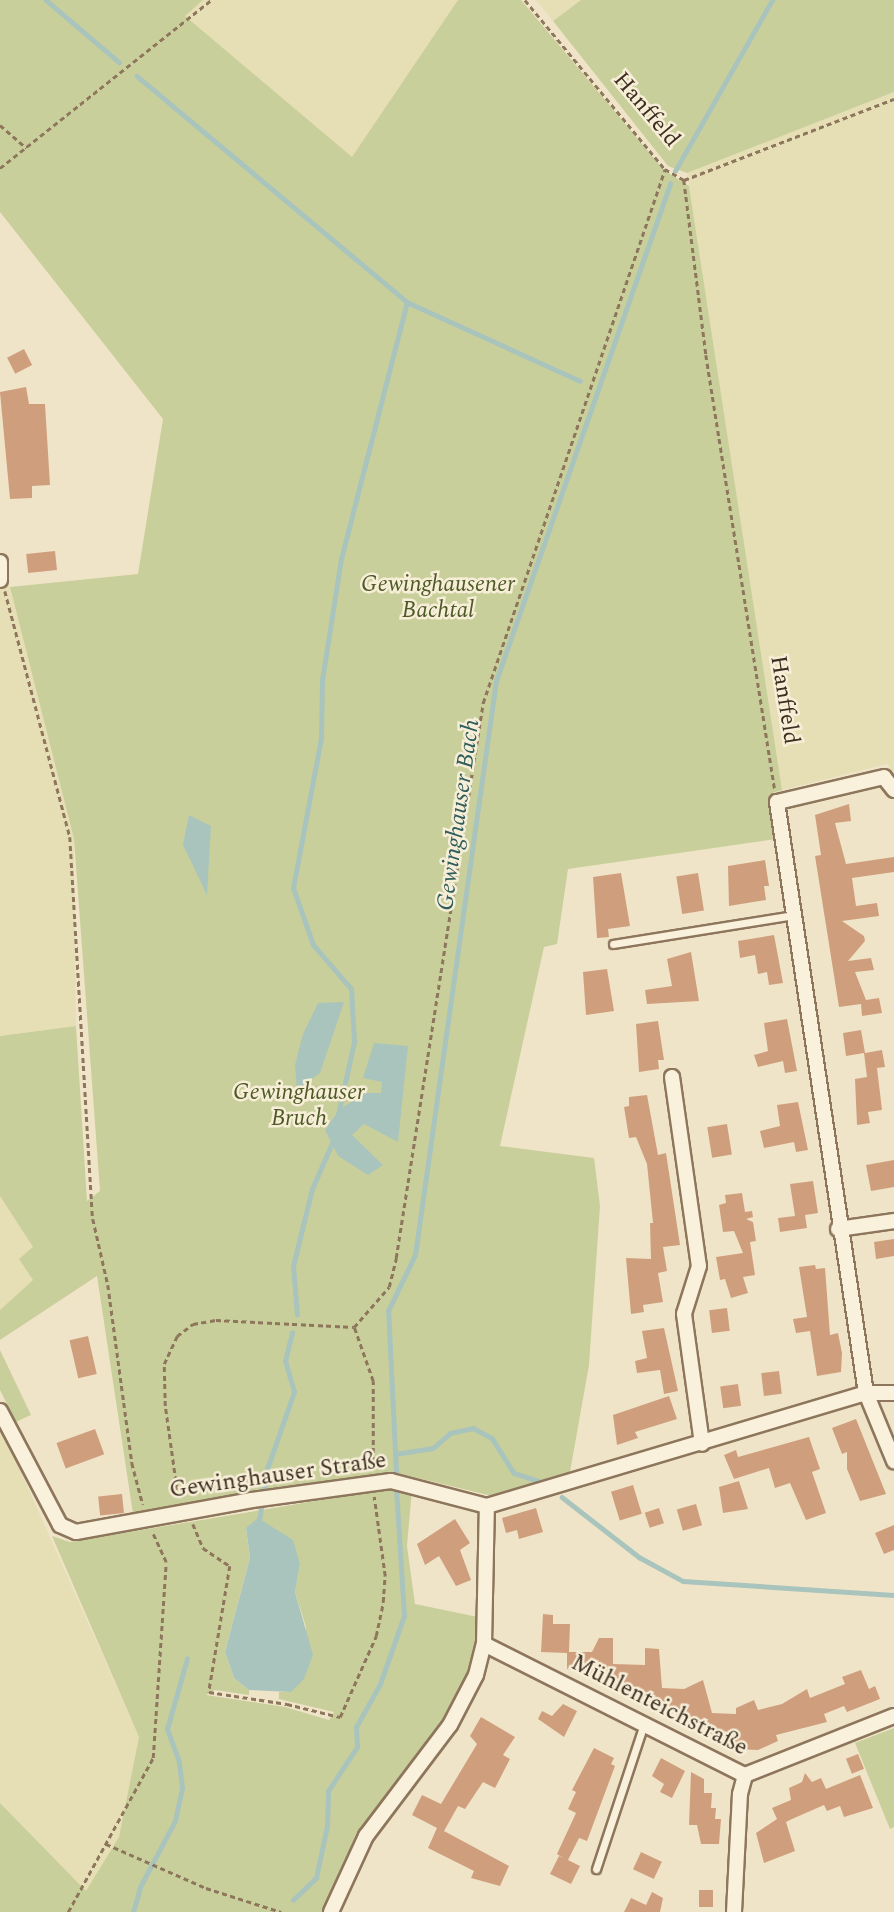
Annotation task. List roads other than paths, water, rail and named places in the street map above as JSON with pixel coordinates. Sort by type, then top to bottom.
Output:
[{"type":"street","points":[[0,562],[1,580]]},
{"type":"street","points":[[894,790],[884,777],[778,802],[838,1229],[866,1393],[894,1461]]},
{"type":"street","points":[[672,1077],[699,1266],[684,1314],[702,1444]]},
{"type":"street","points":[[838,1229],[894,1220]]},
{"type":"street","points":[[336,1910],[366,1836],[450,1725],[476,1675],[484,1644],[487,1506],[866,1393],[894,1393]]},
{"type":"street","name":"Gewinghauser Straße","points":[[0,1411],[60,1525],[76,1532],[252,1500],[397,1481],[487,1506]]},
{"type":"street","name":"Mühlenteichstraße","points":[[484,1644],[745,1776],[894,1716]]},
{"type":"street","points":[[734,1912],[740,1794],[745,1776]]},
{"type":"lane","points":[[613,944],[794,915]]},
{"type":"lane","points":[[596,1869],[644,1724]]},
{"type":"water","points":[[189,815],[211,826],[207,895],[183,845]]},
{"type":"water","points":[[344,1002],[320,1073],[297,1090],[295,1065],[303,1034],[318,1003]]},
{"type":"water","points":[[374,1043],[408,1046],[398,1142],[364,1124],[352,1135],[383,1165],[368,1175],[338,1156],[325,1130],[339,1110],[365,1093],[381,1093],[382,1082],[363,1078]]},
{"type":"water","points":[[258,1518],[293,1540],[300,1564],[295,1592],[313,1655],[304,1679],[291,1692],[249,1690],[234,1678],[225,1652],[250,1558],[246,1528]]},
{"type":"waterway","points":[[46,0],[119,62]]},
{"type":"waterway","name":"Gewinghauser Bach","points":[[675,171],[772,0]]},
{"type":"waterway","points":[[137,76],[407,302],[580,381]]},
{"type":"waterway","name":"Gewinghauser Bach","points":[[396,1472],[388,1311],[415,1255],[496,681],[670,184]]},
{"type":"waterway","points":[[338,1115],[354,1042],[351,989],[313,945],[293,888],[321,738],[322,680],[341,559],[407,302]]},
{"type":"waterway","points":[[297,1315],[293,1266],[312,1189],[333,1141]]},
{"type":"waterway","points":[[259,1521],[267,1469],[294,1392],[285,1361],[292,1333]]},
{"type":"waterway","points":[[395,1454],[433,1448],[450,1433],[473,1428],[492,1438],[514,1473],[539,1481]]},
{"type":"waterway","name":"Gewinghauser Bach","points":[[293,1900],[316,1878],[327,1826],[328,1791],[357,1747],[356,1727],[380,1684],[404,1616],[396,1488]]},
{"type":"waterway","points":[[562,1497],[639,1557],[683,1581],[894,1595]]},
{"type":"waterway","points":[[133,1912],[140,1887],[175,1821],[182,1788],[179,1762],[167,1729],[187,1659]]},
{"type":"park label","name":"Gewinghausener Bachtal","points":[[438,598]]},
{"type":"park label","name":"Gewinghauser Bruch","points":[[299,1106]]}]
